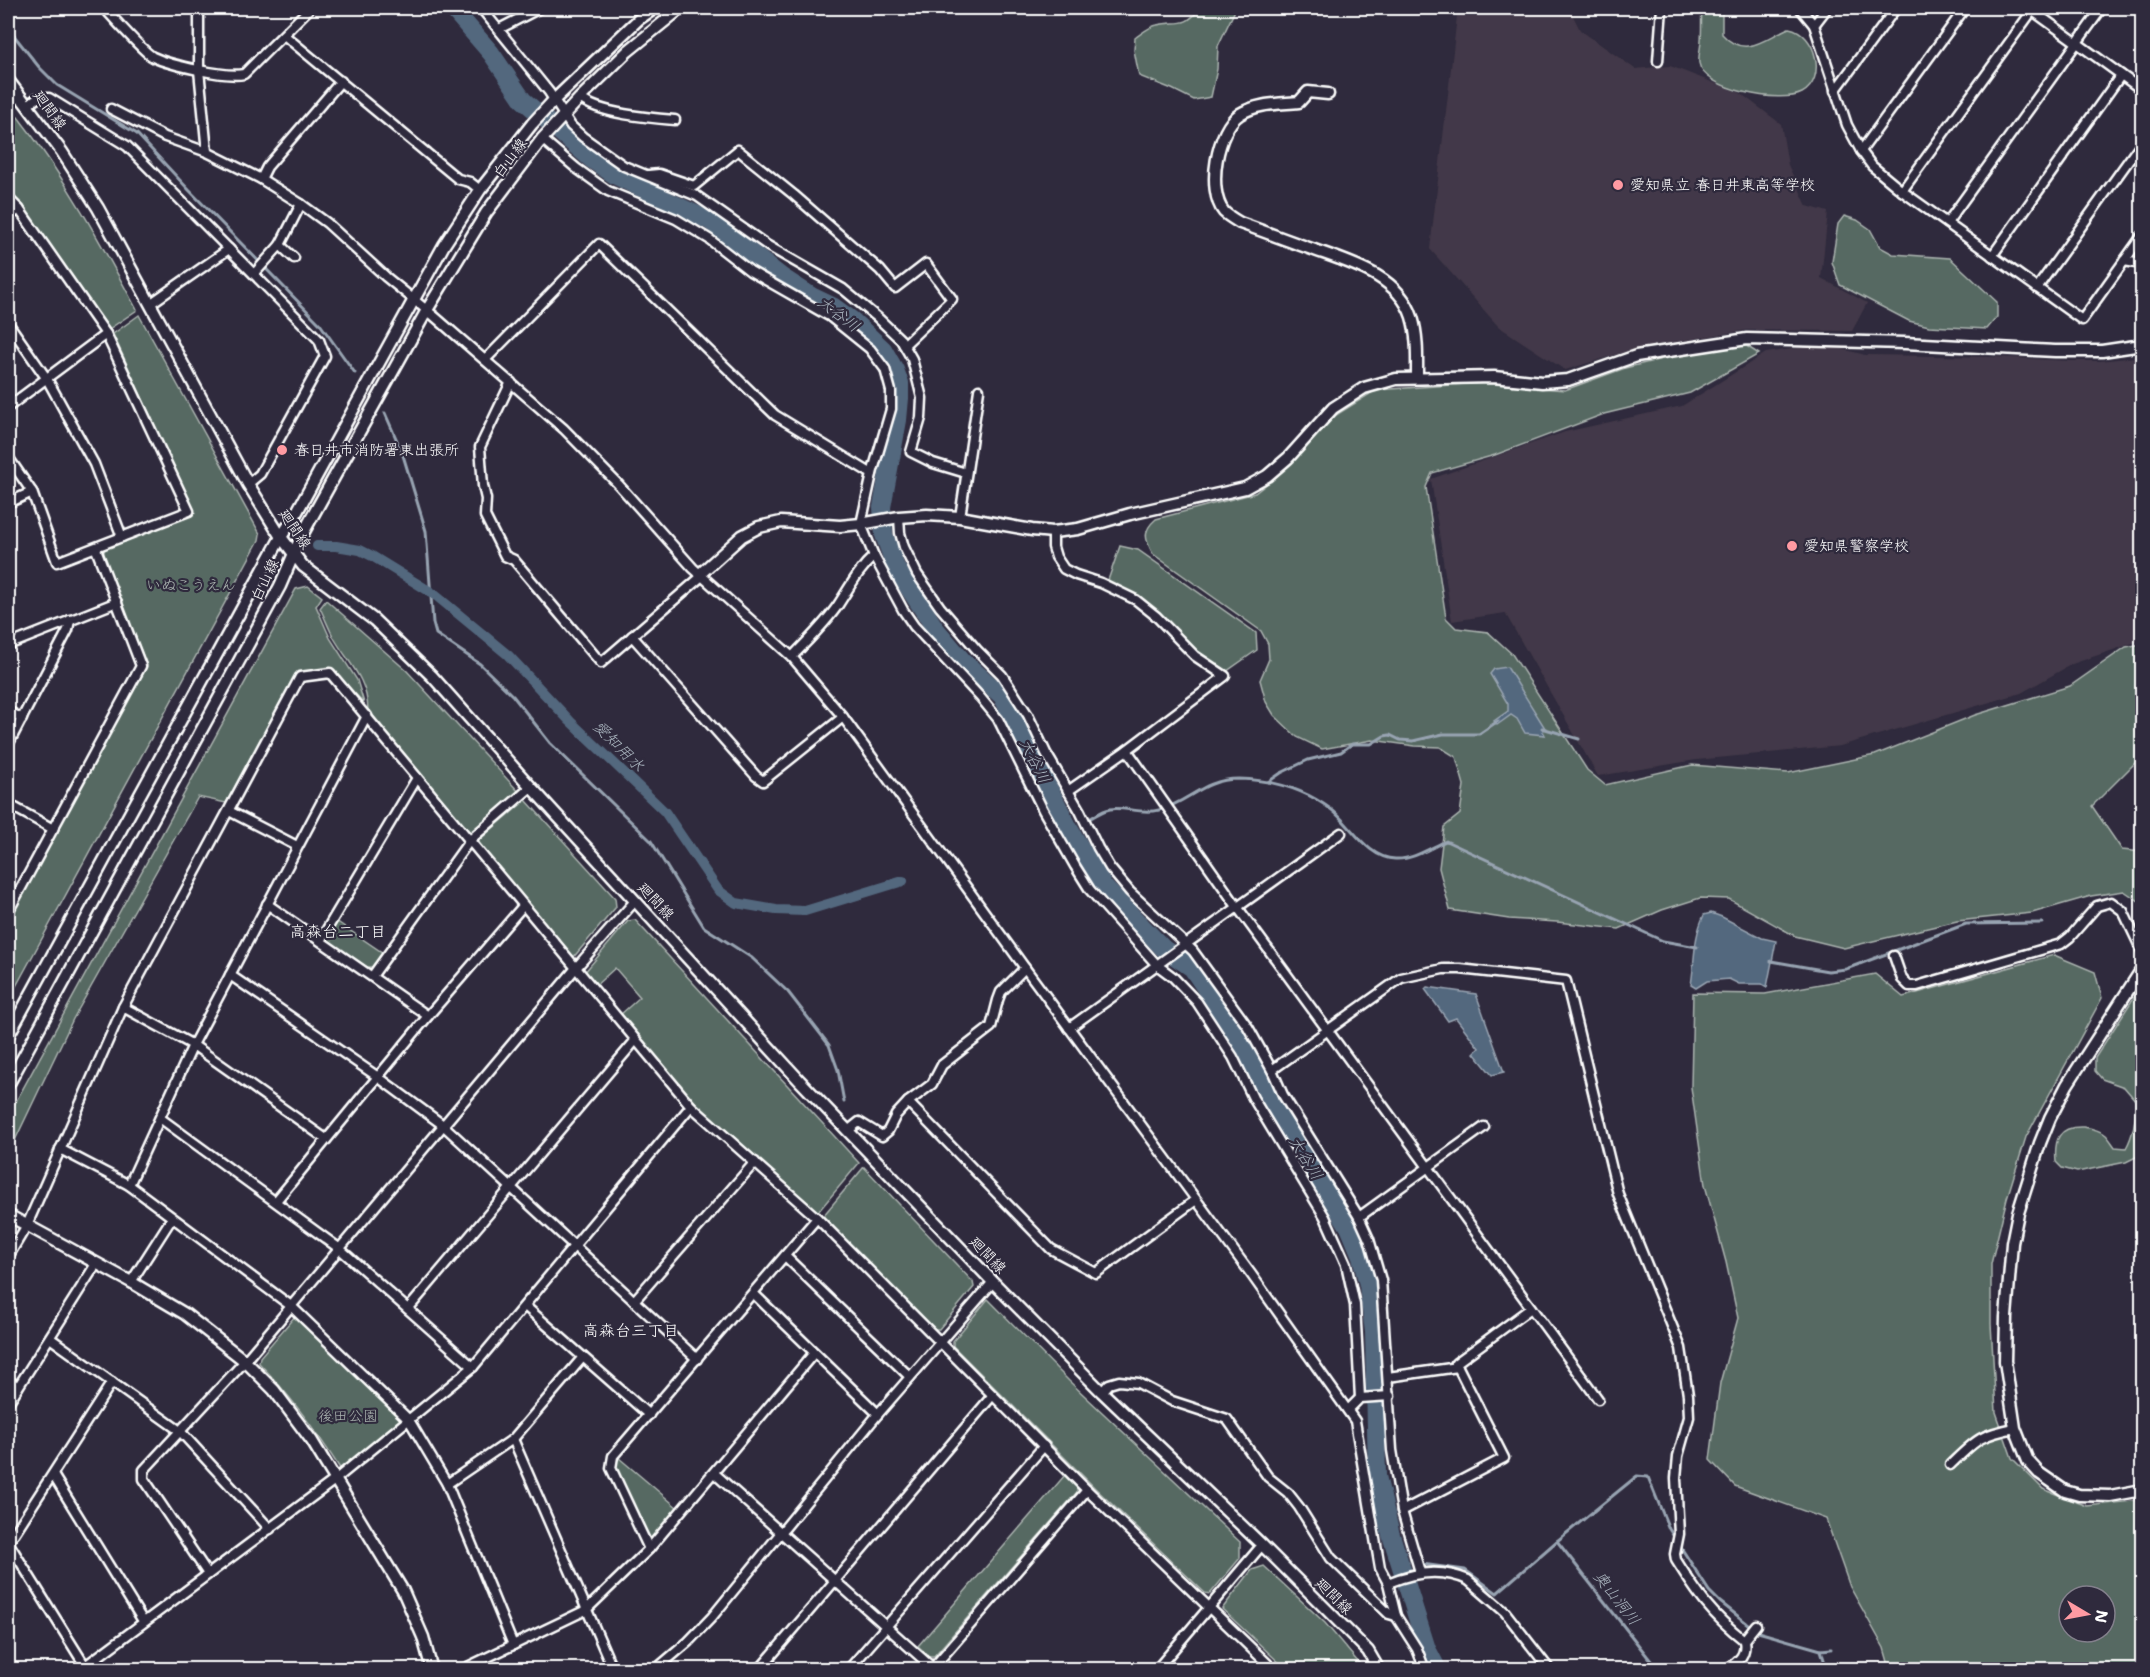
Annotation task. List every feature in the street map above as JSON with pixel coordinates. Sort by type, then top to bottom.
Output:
[{"type":"street","points":[[104,8],[152,56],[234,77],[244,74],[310,8]]},
{"type":"street","points":[[199,8],[200,70],[207,152]]},
{"type":"street","points":[[481,8],[499,28],[563,117],[583,137],[624,166],[697,196],[768,246],[843,289],[901,340],[912,359],[922,398],[921,418],[911,452],[966,473]]},
{"type":"street","points":[[499,28],[540,8]]},
{"type":"street","name":"白山線","points":[[8,1036],[444,245],[480,190],[534,122],[639,19],[655,8]]},
{"type":"street","name":"白山線","points":[[8,1085],[280,586],[293,555],[428,310],[486,213],[544,138],[580,98],[628,51],[681,8]]},
{"type":"street","points":[[1658,61],[1662,8]]},
{"type":"street","points":[[1800,8],[1814,25],[1847,125],[1860,151],[1872,166],[1902,191],[2082,320],[2142,236]]},
{"type":"street","points":[[1814,25],[1827,8]]},
{"type":"street","points":[[1835,90],[1896,8]]},
{"type":"street","points":[[1860,151],[1965,8]]},
{"type":"street","points":[[1947,223],[2102,8]]},
{"type":"street","points":[[1902,191],[2030,9],[2142,90]]},
{"type":"street","points":[[284,35],[458,179],[470,182],[480,190]]},
{"type":"street","points":[[1992,256],[2121,75]]},
{"type":"street","name":"廻間線","points":[[8,80],[62,152],[98,208],[248,484],[293,555],[303,566],[374,620],[424,668],[800,1081],[1102,1392],[1262,1545],[1368,1651],[1379,1670]]},
{"type":"street","points":[[261,179],[267,167],[341,81]]},
{"type":"street","points":[[1328,94],[1308,92],[1299,102],[1256,106],[1238,115],[1220,141],[1215,174],[1216,193],[1224,212],[1240,223],[1363,268],[1392,287],[1404,301],[1412,316],[1417,338],[1417,377]]},
{"type":"street","points":[[8,105],[21,96]]},
{"type":"street","points":[[28,105],[37,98],[49,98],[127,146],[229,249],[260,268],[319,340],[325,356],[260,474],[248,484]]},
{"type":"street","points":[[580,98],[590,105],[643,118],[675,120]]},
{"type":"street","points":[[111,109],[261,179],[327,223],[510,382],[592,457],[701,575],[792,657],[843,717],[1355,1421],[1380,1568],[1392,1581],[1396,1616],[1417,1649],[1425,1670]]},
{"type":"street","points":[[544,138],[576,168],[608,191],[676,219],[709,239],[750,271],[829,316],[870,349],[885,369],[891,391],[891,409],[872,474],[861,525],[874,556],[914,626],[998,719],[1043,810],[1090,890],[1159,964],[1184,987],[1217,1031],[1246,1080],[1253,1098],[1337,1239],[1346,1264],[1355,1305],[1360,1398]]},
{"type":"street","points":[[2037,288],[2142,142]]},
{"type":"street","points":[[645,175],[659,174],[694,186],[738,150],[794,195],[879,270],[895,288],[926,264],[952,299],[904,345]]},
{"type":"street","points":[[8,198],[19,208],[106,334],[189,511],[96,549],[57,562],[32,492],[8,457]]},
{"type":"street","points":[[260,268],[280,245],[301,204]]},
{"type":"street","points":[[8,217],[19,208]]},
{"type":"street","points":[[485,360],[599,244],[775,415],[872,474]]},
{"type":"street","points":[[280,245],[294,258]]},
{"type":"street","points":[[150,304],[229,249]]},
{"type":"street","points":[[2124,261],[2142,264]]},
{"type":"street","points":[[8,323],[47,379],[94,464],[122,537]]},
{"type":"street","points":[[8,406],[106,334]]},
{"type":"street","points":[[510,382],[480,447],[486,521],[505,556],[514,560],[602,663],[742,536],[759,527],[781,522],[861,525],[896,517],[927,515],[960,517],[1053,532],[1078,529],[1130,514],[1245,488],[1267,476],[1288,458],[1334,408],[1364,388],[1396,379],[1494,377],[1542,382],[1568,380],[1636,356],[1747,339],[1905,343],[2055,351],[2102,351],[2142,345]]},
{"type":"street","points":[[960,517],[979,390]]},
{"type":"street","points":[[8,503],[32,492]]},
{"type":"street","points":[[896,517],[904,547],[917,574],[940,607],[1002,675],[1028,715],[1046,753],[1110,868],[1130,892],[1187,945],[1248,1027],[1283,1095],[1359,1217],[1369,1239],[1381,1280],[1392,1450],[1402,1511],[1420,1572]]},
{"type":"street","points":[[1053,532],[1056,557],[1064,568],[1136,600],[1156,616],[1195,656],[1225,676],[1068,791]]},
{"type":"street","points":[[8,912],[141,666],[96,549]]},
{"type":"street","points":[[792,657],[818,630],[838,604],[855,576],[874,556]]},
{"type":"street","points":[[8,645],[117,602]]},
{"type":"street","points":[[8,746],[68,630],[70,620]]},
{"type":"street","points":[[632,636],[756,776],[763,781],[843,717]]},
{"type":"street","points":[[8,1257],[27,1226],[123,1007],[300,677],[330,673],[691,1106],[817,1218],[1087,1490],[1274,1670]]},
{"type":"street","points":[[8,711],[22,719]]},
{"type":"street","points":[[129,1185],[193,1045],[367,717]]},
{"type":"street","points":[[1127,750],[1238,908],[1598,1399]]},
{"type":"street","points":[[321,939],[417,778]]},
{"type":"street","points":[[373,975],[470,840],[531,788]]},
{"type":"street","points":[[8,804],[53,829]]},
{"type":"street","points":[[229,811],[297,846]]},
{"type":"street","points":[[1069,1028],[1341,833]]},
{"type":"street","points":[[208,1574],[144,1479],[144,1470],[245,1361],[635,901]]},
{"type":"street","points":[[1894,956],[1902,979],[1909,986],[1917,986],[2061,944],[2097,906],[2111,902],[2123,911],[2142,951]]},
{"type":"street","points":[[267,904],[321,939],[429,1016]]},
{"type":"street","points":[[276,1201],[523,906]]},
{"type":"street","points":[[849,1130],[859,1122],[882,1136],[888,1131],[896,1115],[908,1102],[932,1084],[942,1065],[991,1027],[1001,992],[1025,968]]},
{"type":"street","points":[[1272,1070],[1401,978],[1443,969],[1460,969],[1566,981],[1618,1194],[1681,1348],[1689,1417],[1678,1456],[1676,1560],[1704,1603],[1717,1618],[1744,1640]]},
{"type":"street","points":[[2142,969],[2067,1085],[2040,1143],[2018,1213],[2012,1243],[2006,1317],[2006,1361],[2015,1428],[2028,1461],[2039,1473],[2065,1491],[2094,1496],[2142,1490]]},
{"type":"street","points":[[230,975],[378,1077],[443,1125],[697,1359]]},
{"type":"street","points":[[123,1007],[193,1045],[326,1139]]},
{"type":"street","points":[[408,1309],[635,1041]]},
{"type":"street","points":[[908,1102],[1051,1249],[1096,1273],[1196,1200]]},
{"type":"street","points":[[112,1382],[8,1542],[84,1668],[143,1621],[336,1479],[473,1367],[691,1106]]},
{"type":"street","points":[[160,1118],[340,1249],[473,1367]]},
{"type":"street","points":[[1359,1217],[1484,1127]]},
{"type":"street","points":[[60,1149],[129,1185],[291,1306],[409,1420],[447,1484],[513,1645]]},
{"type":"street","points":[[634,1301],[755,1162]]},
{"type":"street","points":[[8,1215],[185,1314],[245,1361],[274,1390],[295,1416],[336,1479],[403,1591],[423,1637],[432,1670]]},
{"type":"street","points":[[131,1282],[172,1218]]},
{"type":"street","points":[[649,1549],[611,1468],[613,1456],[817,1218]]},
{"type":"street","points":[[785,1256],[910,1377]]},
{"type":"street","points":[[8,1404],[96,1264]]},
{"type":"street","points":[[655,1670],[688,1642],[712,1617],[878,1414],[993,1282]]},
{"type":"street","points":[[753,1293],[878,1414]]},
{"type":"street","points":[[525,1306],[649,1415]]},
{"type":"street","points":[[1402,1511],[1504,1458],[1456,1364],[1531,1308]]},
{"type":"street","points":[[50,1338],[180,1431],[270,1529]]},
{"type":"street","points":[[461,1670],[586,1610],[649,1549],[814,1353]]},
{"type":"street","points":[[447,1484],[513,1439],[583,1358]]},
{"type":"street","points":[[1388,1377],[1458,1367]]},
{"type":"street","points":[[8,1380],[18,1387]]},
{"type":"street","points":[[1102,1392],[1109,1384],[1119,1381],[1138,1383],[1172,1401],[1227,1419],[1268,1477],[1288,1493],[1299,1507],[1331,1558],[1384,1610],[1396,1616]]},
{"type":"street","points":[[759,1670],[993,1395]]},
{"type":"street","points":[[1348,1410],[1360,1398],[1390,1396]]},
{"type":"street","points":[[1950,1465],[1974,1442],[1989,1433],[2015,1428]]},
{"type":"street","points":[[513,1439],[613,1670]]},
{"type":"street","points":[[848,1670],[1044,1446]]},
{"type":"street","points":[[714,1473],[933,1669],[1087,1490]]},
{"type":"street","points":[[53,1475],[143,1621]]},
{"type":"street","points":[[1156,1670],[1262,1545]]},
{"type":"street","points":[[1392,1581],[1420,1572],[1461,1576],[1505,1612],[1550,1670]]},
{"type":"street","points":[[1726,1670],[1741,1659],[1744,1654],[1744,1640],[1753,1629]]},
{"type":"shaded area","name":"愛知県立 春日井東高等学校","points":[[1458,8],[1571,8],[1580,30],[1635,69],[1670,66],[1740,93],[1781,124],[1788,165],[1807,206],[1828,212],[1821,278],[1867,303],[1852,331],[1747,330],[1638,348],[1565,370],[1498,326],[1430,249]]},
{"type":"shaded area","name":"愛知県警察学校","points":[[1823,344],[1865,355],[1998,357],[2071,361],[2136,357],[2142,360],[2142,640],[2072,664],[2021,693],[1840,746],[1696,760],[1598,776],[1505,613],[1452,621],[1431,479],[1565,432],[1682,406],[1766,353]]},
{"type":"green space","points":[[1200,8],[1236,8],[1218,46],[1217,69],[1211,97],[1194,100],[1139,76],[1134,50],[1135,38],[1146,30],[1157,25],[1190,19]]},
{"type":"green space","points":[[1702,8],[1720,8],[1722,34],[1730,42],[1739,45],[1755,44],[1789,28],[1799,32],[1812,47],[1815,58],[1816,68],[1810,87],[1802,93],[1778,97],[1744,92],[1714,81],[1704,72],[1699,63]]},
{"type":"green space","points":[[9,116],[18,117],[67,187],[137,310],[109,329],[22,205],[8,191]]},
{"type":"green space","points":[[1844,216],[1857,220],[1870,229],[1880,247],[1893,254],[1950,258],[1997,302],[1997,317],[1987,329],[1929,326],[1909,321],[1840,285],[1832,262],[1838,224]]},
{"type":"green space","name":"いぬこうえん","points":[[139,315],[260,534],[259,540],[8,1001],[8,921],[147,666],[103,554],[105,549],[192,515],[194,511],[113,334]]},
{"type":"green space","points":[[1745,345],[1759,354],[1690,393],[1604,414],[1495,455],[1432,473],[1426,487],[1446,618],[1456,628],[1488,632],[1512,654],[1587,770],[1605,785],[1692,765],[1788,773],[1875,755],[1975,715],[2070,686],[2126,647],[2142,644],[2142,756],[2092,806],[2122,850],[2142,852],[2142,903],[2124,891],[2091,896],[2032,913],[1957,921],[1844,948],[1795,936],[1729,899],[1700,898],[1662,910],[1619,929],[1509,919],[1450,910],[1439,868],[1444,827],[1460,814],[1464,785],[1456,757],[1440,747],[1372,740],[1322,749],[1297,737],[1274,715],[1266,702],[1260,680],[1269,659],[1268,644],[1261,631],[1153,554],[1148,544],[1146,535],[1148,527],[1156,519],[1255,493],[1278,475],[1336,415],[1376,390],[1481,383],[1565,390],[1625,368],[1666,358]]},
{"type":"green space","points":[[1120,546],[1138,550],[1256,633],[1257,650],[1227,671],[1197,653],[1156,611],[1141,600],[1107,583]]},
{"type":"green space","points":[[308,586],[322,597],[316,606],[330,638],[357,680],[364,703],[331,668],[295,674],[226,803],[198,797],[73,1019],[8,1155],[8,1116],[296,589]]},
{"type":"green space","points":[[326,600],[407,671],[520,793],[474,832],[468,831],[368,710],[361,680],[334,638],[320,608]]},
{"type":"green space","points":[[526,800],[615,898],[616,907],[572,959],[479,845],[479,840]]},
{"type":"green space","points":[[635,920],[859,1163],[818,1212],[693,1101],[620,1015],[640,997],[615,968],[595,986],[584,973],[628,921]]},
{"type":"green space","points":[[336,921],[383,953],[372,967],[367,967],[329,941],[327,935]]},
{"type":"green space","points":[[2054,955],[2095,972],[2102,998],[2026,1137],[2007,1198],[1991,1264],[1991,1324],[1996,1412],[2012,1458],[2043,1489],[2087,1506],[2142,1500],[2142,1669],[1890,1669],[1884,1648],[1850,1587],[1826,1519],[1735,1486],[1710,1460],[1720,1383],[1738,1318],[1726,1262],[1705,1185],[1691,1087],[1693,993],[1765,994],[1875,974],[1903,997]]},
{"type":"green space","points":[[2142,985],[2142,1154],[2126,1162],[2077,1172],[2062,1168],[2056,1162],[2056,1147],[2059,1136],[2068,1129],[2083,1127],[2098,1131],[2106,1135],[2115,1147],[2126,1148],[2129,1143],[2136,1114],[2136,1101],[2124,1087],[2102,1079],[2095,1071],[2095,1058]]},
{"type":"green space","points":[[864,1167],[973,1282],[974,1287],[939,1329],[934,1329],[823,1216]]},
{"type":"green space","points":[[988,1299],[1069,1381],[1240,1542],[1240,1558],[1210,1594],[1205,1593],[1095,1488],[953,1346],[953,1341]]},
{"type":"green space","name":"後田公園","points":[[295,1316],[400,1417],[400,1421],[341,1470],[303,1415],[259,1363],[260,1357]]},
{"type":"green space","points":[[619,1458],[678,1508],[652,1539],[647,1539],[615,1466]]},
{"type":"green space","points":[[1065,1475],[1077,1487],[1077,1492],[934,1656],[929,1656],[918,1646]]},
{"type":"green space","points":[[1264,1566],[1325,1623],[1364,1669],[1286,1669],[1222,1609],[1252,1570]]},
{"type":"water","points":[[1507,667],[1545,728],[1543,731],[1545,735],[1525,733],[1517,719],[1511,715],[1497,725],[1494,721],[1508,711],[1508,704],[1490,674],[1494,669]]},
{"type":"water","points":[[1711,913],[1762,938],[1776,941],[1767,987],[1762,984],[1739,984],[1729,979],[1707,981],[1696,988],[1691,985],[1700,924],[1704,915]]},
{"type":"water","points":[[1427,987],[1476,994],[1504,1072],[1492,1075],[1474,1053],[1479,1048],[1456,1018],[1448,1021],[1425,989]]},
{"type":"waterway","name":"大谷川","points":[[452,8],[491,53],[523,100],[591,159],[616,176],[710,221],[782,277],[852,320],[883,349],[900,383],[898,420],[882,507],[884,535],[896,568],[935,628],[963,661],[1002,696],[1070,830],[1104,887],[1164,949],[1192,968],[1242,1043],[1278,1114],[1349,1227],[1361,1256],[1368,1285],[1374,1332],[1377,1476],[1391,1535],[1427,1649],[1438,1670]]},
{"type":"waterway","points":[[8,28],[39,67],[57,85],[137,134],[320,324],[355,373]]},
{"type":"waterway","points":[[385,413],[402,452],[426,531],[433,623],[436,634],[480,664],[513,696],[550,743],[651,841],[704,927],[752,958],[788,992],[829,1045],[838,1070],[844,1102]]},
{"type":"waterway","name":"愛知用水","points":[[317,546],[360,550],[372,556],[434,594],[508,655],[570,721],[665,812],[718,890],[736,903],[776,910],[805,911],[903,881]]},
{"type":"waterway","points":[[1268,782],[1308,760],[1341,752],[1352,744],[1371,744],[1390,735],[1400,740],[1413,741],[1443,734],[1479,734],[1498,721]]},
{"type":"waterway","points":[[1542,728],[1579,739]]},
{"type":"waterway","points":[[1089,819],[1110,809],[1146,812],[1159,810],[1226,780],[1239,779],[1276,784],[1299,791],[1322,803],[1332,810],[1368,847],[1385,857],[1408,858],[1446,841],[1663,941],[1697,947]]},
{"type":"waterway","points":[[1771,961],[1828,971],[1846,969],[1966,924],[2042,923]]},
{"type":"waterway","points":[[1422,1564],[1465,1570],[1497,1593],[1637,1476],[1648,1477],[1669,1529],[1709,1591],[1720,1602],[1758,1632],[1821,1650],[1831,1649]]},
{"type":"waterway","name":"奥山洞川","points":[[1557,1541],[1658,1670]]},
{"type":"waterway","name":"大谷川","points":[[1399,1561],[1408,1562]]},
{"type":"waterway","points":[[1821,1650],[1827,1670]]},
{"type":"place","name":"愛知県立 春日井東高等学校","points":[[1618,185]]},
{"type":"place","name":"春日井市消防署東出張所","points":[[282,450]]},
{"type":"place","name":"愛知県警察学校","points":[[1792,546]]},
{"type":"district","name":"高森台二丁目","points":[[338,931]]},
{"type":"district","name":"高森台三丁目","points":[[631,1330]]}]
